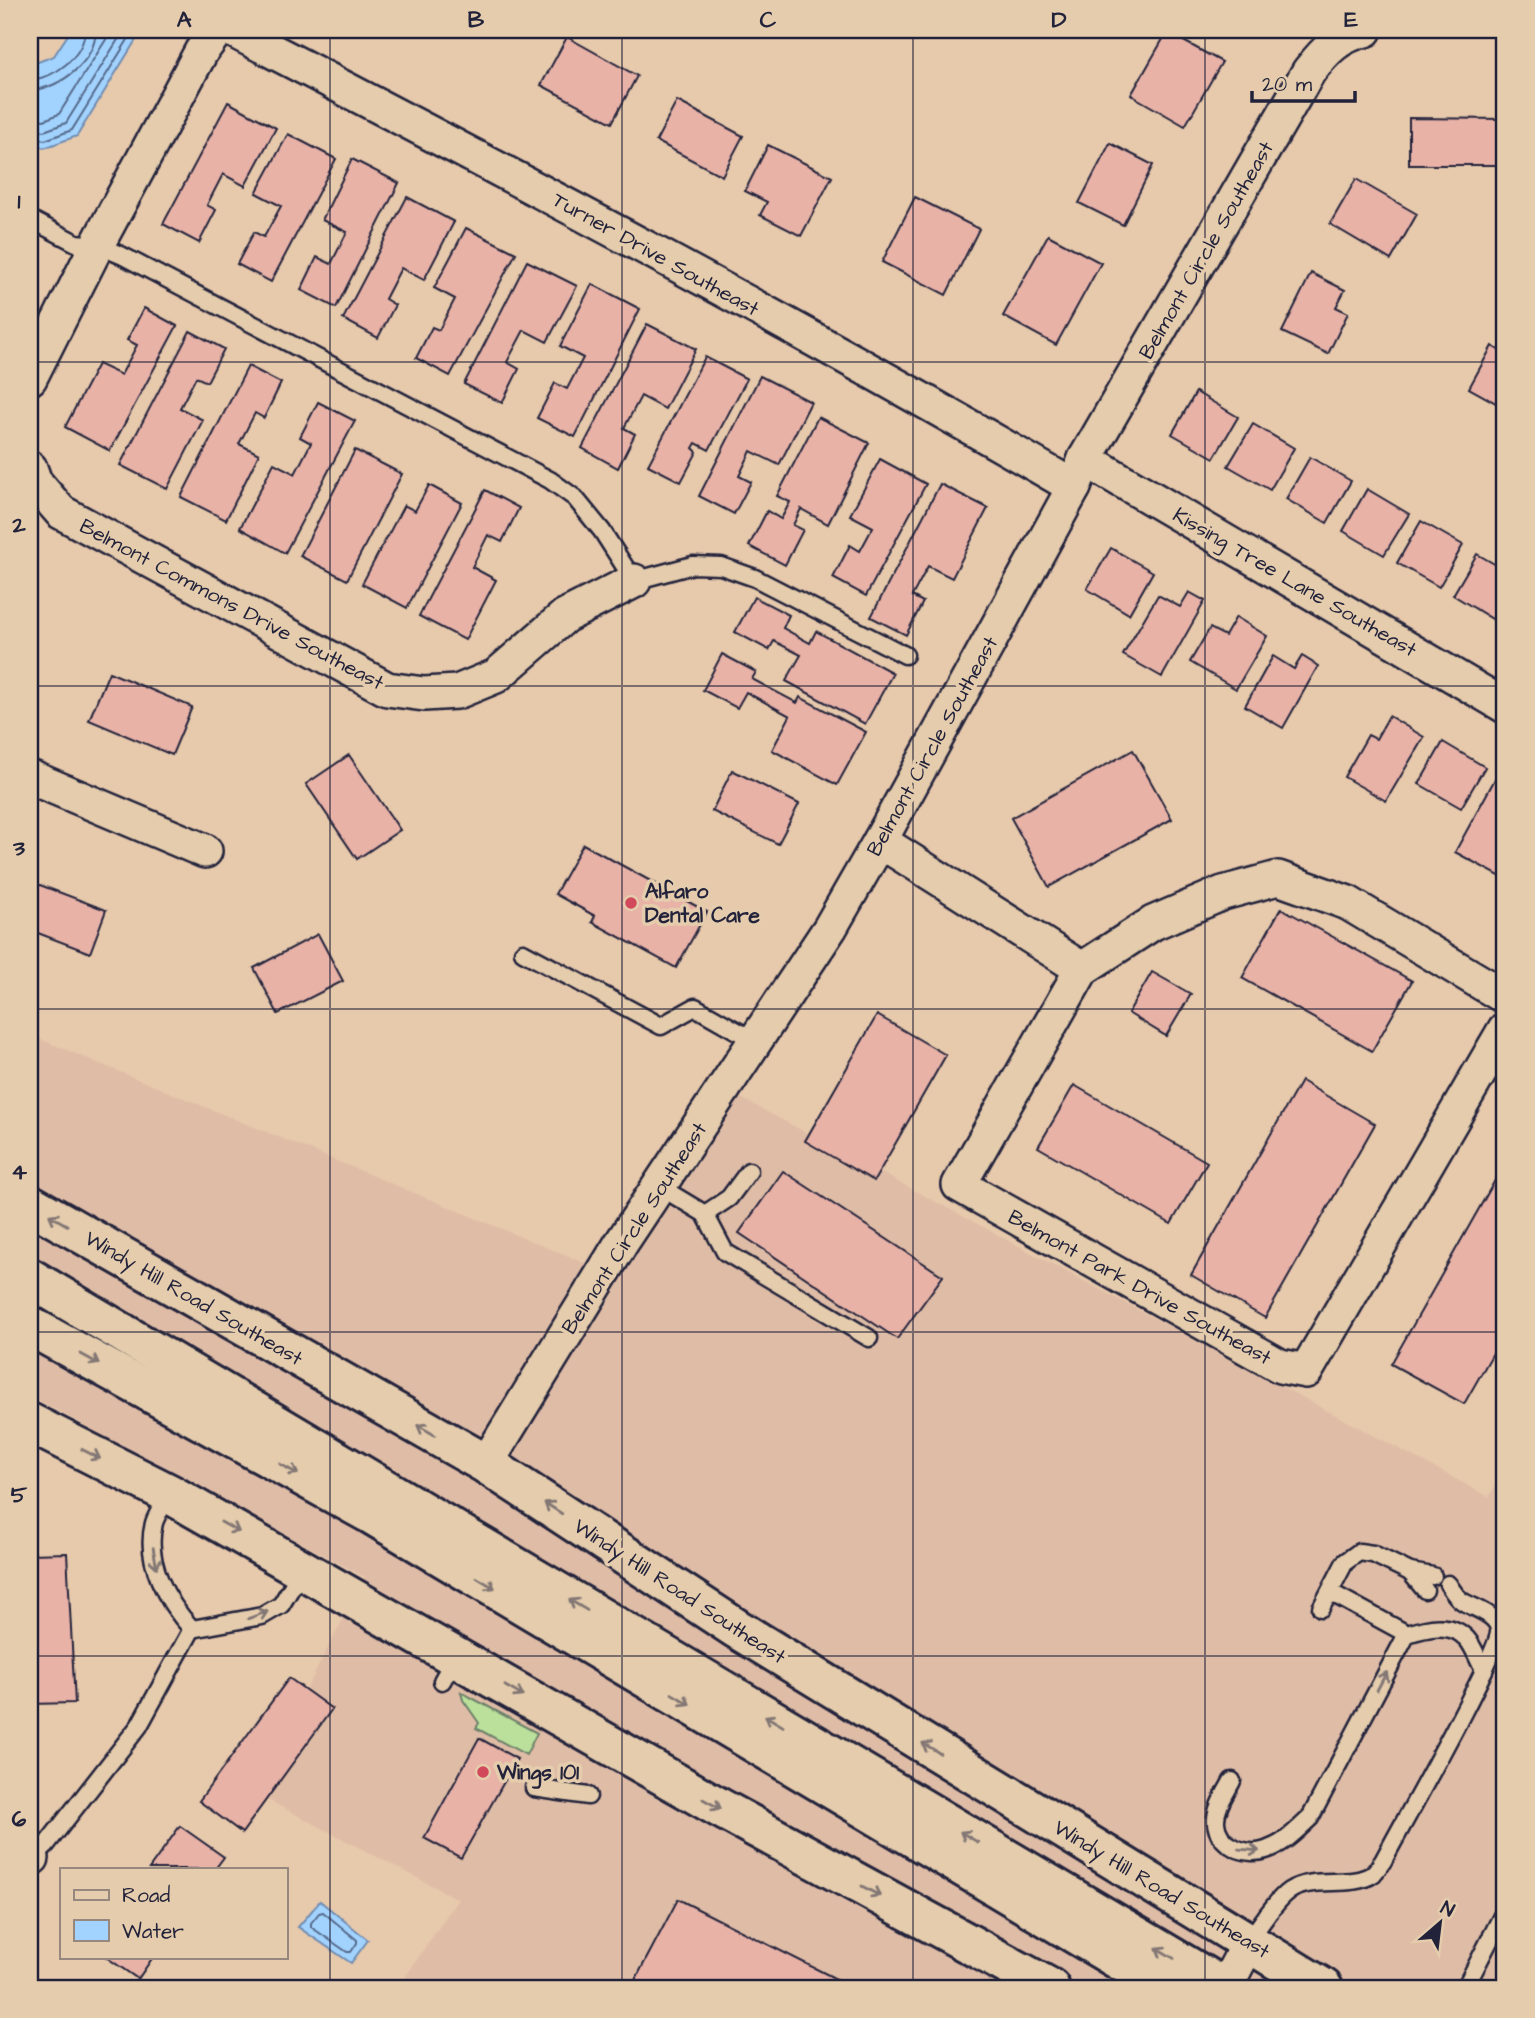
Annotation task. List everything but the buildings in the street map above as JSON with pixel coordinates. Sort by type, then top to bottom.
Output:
[{"type":"main road","name":"Windy Hill Road Southeast","points":[[30,1204],[486,1464],[737,1629],[1234,1969]]},
{"type":"main road","name":"Windy Hill Road Southeast","points":[[30,1278],[1234,1969],[1323,1988]]},
{"type":"main road","points":[[30,1326],[369,1513],[1166,1988]]},
{"type":"main road","points":[[30,1423],[170,1494],[303,1568],[449,1669],[732,1815],[1039,1984]]},
{"type":"street","points":[[30,378],[97,245],[201,52],[217,30]]},
{"type":"street","name":"Turner Drive Southeast","points":[[232,30],[457,146],[891,382],[1079,473]]},
{"type":"street","name":"Belmont Circle Southeast","points":[[486,1464],[622,1242],[830,928],[1079,473],[1309,71],[1342,34]]},
{"type":"street","name":"Belmont Commons Drive Southeast","points":[[30,468],[35,482],[61,512],[387,688],[424,694],[457,692],[496,677],[565,616],[634,581]]},
{"type":"street","name":"Kissing Tree Lane Southeast","points":[[1079,473],[1505,706]]},
{"type":"street","points":[[30,777],[205,851]]},
{"type":"street","points":[[880,841],[1082,969]]},
{"type":"street","name":"Belmont Park Drive Southeast","points":[[1505,997],[1348,903],[1278,878],[1223,893],[1153,923],[1082,969],[959,1185],[1280,1366],[1306,1371],[1505,1029]]},
{"type":"lane","points":[[30,219],[76,243],[97,245],[134,262],[551,480],[575,498],[602,531],[634,581],[692,565],[721,566],[755,578],[905,655]]},
{"type":"lane","points":[[523,952],[661,1026],[695,1007],[755,1041]]},
{"type":"lane","points":[[705,1214],[729,1198],[749,1171]]},
{"type":"lane","points":[[660,1187],[705,1214],[725,1252],[869,1338]]},
{"type":"lane","points":[[170,1494],[155,1522],[152,1542],[161,1583],[175,1611],[192,1629]]},
{"type":"lane","points":[[1321,1608],[1345,1562],[1359,1552],[1373,1554],[1429,1583]]},
{"type":"lane","points":[[192,1629],[262,1616],[281,1605],[303,1568]]},
{"type":"lane","points":[[1330,1592],[1407,1634]]},
{"type":"lane","points":[[1234,1969],[1257,1928],[1288,1891],[1314,1882],[1358,1879],[1373,1874],[1383,1861],[1484,1670],[1495,1647],[1499,1630],[1495,1619],[1445,1592]]},
{"type":"lane","points":[[1232,1781],[1218,1809],[1216,1823],[1223,1841],[1238,1850],[1263,1852],[1288,1840],[1310,1818],[1407,1634],[1425,1628],[1447,1627],[1466,1637],[1484,1670]]},
{"type":"lane","points":[[30,1858],[46,1845],[139,1726],[192,1629]]},
{"type":"lane","points":[[534,1788],[587,1796]]},
{"type":"lane","points":[[1465,1988],[1505,1910]]},
{"type":"shaded area","points":[[30,1035],[589,1265],[707,1080],[1489,1497],[1505,1468],[1505,1988],[398,1988],[458,1899],[253,1792],[365,1577],[30,1396]]},
{"type":"green space","points":[[461,1692],[537,1733],[526,1755],[476,1728],[479,1723],[463,1700]]},
{"type":"water","points":[[71,30],[142,30],[77,136],[44,148],[30,143],[30,65],[54,56]]},
{"type":"water","points":[[320,1901],[368,1940],[351,1963],[298,1927]]},
{"type":"place","name":"Alfaro Dental Care","points":[[631,903]]},
{"type":"place","name":"Wings 101","points":[[483,1772]]}]
